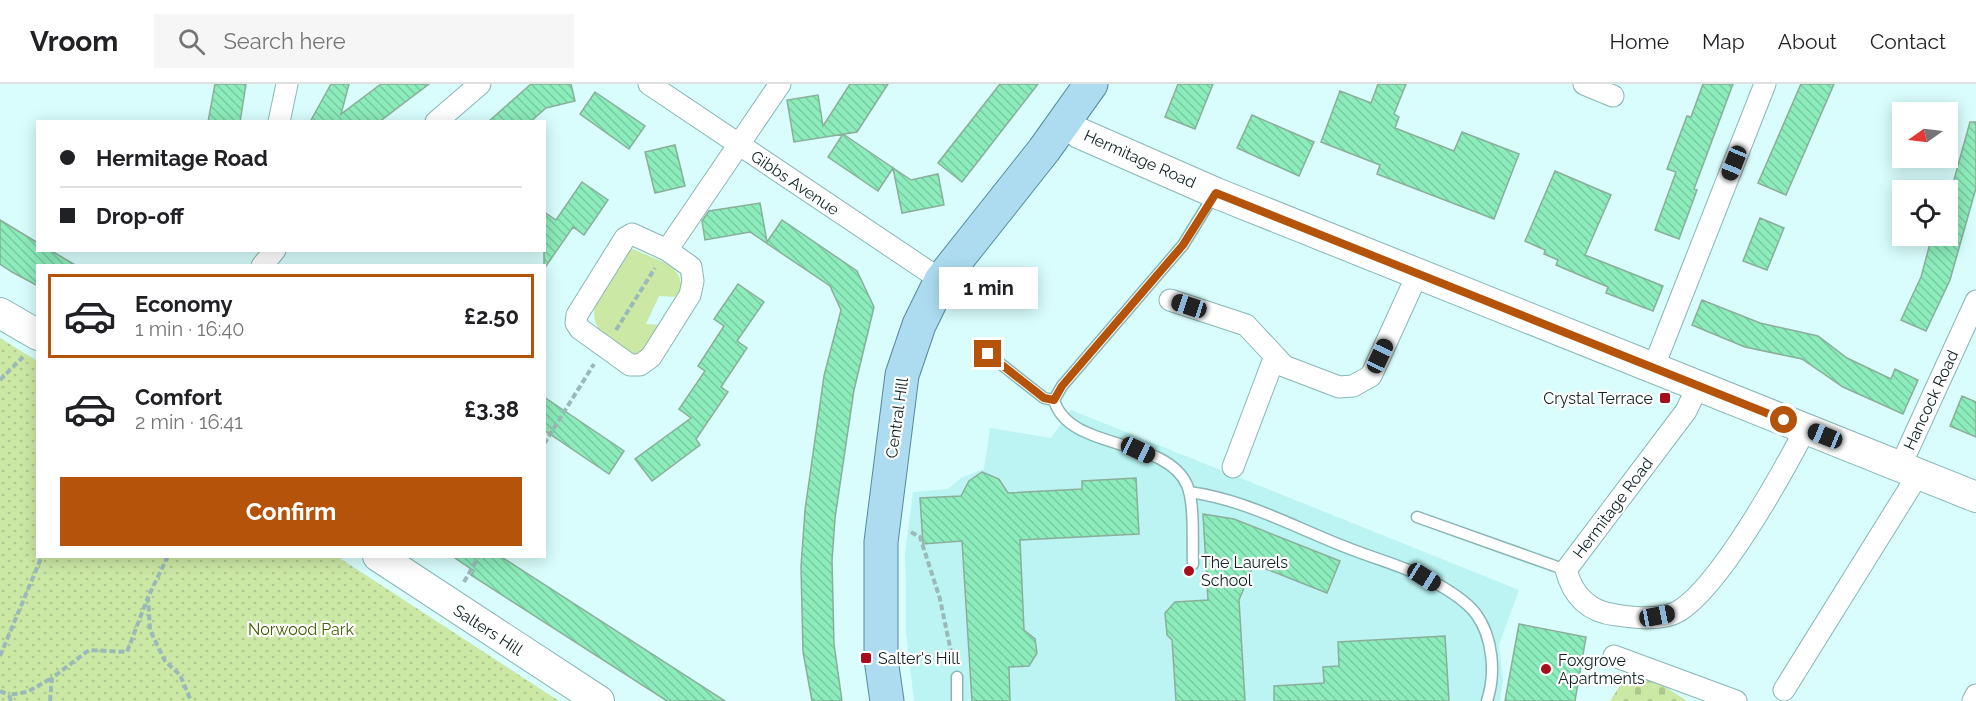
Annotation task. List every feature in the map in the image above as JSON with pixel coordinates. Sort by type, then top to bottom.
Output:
[{"type":"main road","name":"Central Hill","points":[[887,701],[881,659],[883,527],[902,375],[919,325],[941,280],[1065,122],[1090,84]]},
{"type":"street","points":[[279,120],[288,84]]},
{"type":"street","points":[[438,120],[480,84]]},
{"type":"street","name":"Gibbs Avenue","points":[[649,84],[941,280]]},
{"type":"street","points":[[667,250],[780,84]]},
{"type":"street","points":[[1584,84],[1613,96]]},
{"type":"street","points":[[1654,366],[1765,84]]},
{"type":"street","name":"Hermitage Road","points":[[1065,122],[1079,133],[1216,193],[1654,366],[1976,497]]},
{"type":"street","points":[[632,234],[643,237],[667,250],[691,267],[693,281],[690,295],[651,357],[640,365],[630,365],[580,329],[576,323],[577,315],[625,238],[632,234]]},
{"type":"street","points":[[264,264],[273,252]]},
{"type":"street","points":[[1170,300],[1246,325],[1284,366],[1340,387],[1353,386],[1371,376],[1418,273]]},
{"type":"street","name":"Hancock Road","points":[[1910,470],[1976,302]]},
{"type":"street","points":[[0,313],[32,345]]},
{"type":"street","points":[[1233,467],[1275,356]]},
{"type":"street","name":"Hermitage Road","points":[[1699,384],[1686,411],[1566,570],[1575,594],[1588,606],[1610,615],[1639,619],[1677,612],[1698,596],[1716,574],[1771,489],[1806,429]]},
{"type":"street","points":[[1784,690],[1910,470]]},
{"type":"street","name":"Salters Hill","points":[[381,558],[599,701]]},
{"type":"street","points":[[1614,656],[1736,701]]},
{"type":"street","points":[[1973,701],[1976,695]]},
{"type":"lane","points":[[1193,564],[1189,492],[1177,471],[1138,450],[1076,427],[1057,410],[1054,400],[1062,386],[1183,245],[1216,193]]},
{"type":"lane","points":[[988,354],[1044,398],[1054,400]]},
{"type":"lane","points":[[1189,492],[1210,495],[1248,507],[1424,577],[1462,600],[1475,612],[1487,631],[1491,676],[1487,701]]},
{"type":"lane","points":[[1416,517],[1566,570]]},
{"type":"lane","points":[[957,676],[957,701]]},
{"type":"path","points":[[0,380],[32,345]]},
{"type":"path","points":[[883,527],[908,531],[920,537],[940,599],[957,676]]},
{"type":"path","points":[[0,656],[41,558]]},
{"type":"path","points":[[0,691],[9,695],[27,692],[52,678],[89,650],[127,651],[148,597],[167,558]]},
{"type":"path","points":[[148,597],[150,630],[165,661],[180,675],[191,701]]},
{"type":"path","points":[[50,701],[52,678]]},
{"type":"path","points":[[9,695],[11,701]]},
{"type":"shaded area","name":"The Laurels School","points":[[1071,410],[1519,590],[1499,645],[1503,680],[1500,701],[914,701],[906,632],[905,554],[913,492],[948,489],[961,478],[984,469],[990,428],[1051,438]]},
{"type":"green space","points":[[633,249],[668,265],[680,278],[681,286],[678,297],[659,296],[646,324],[662,325],[637,359],[603,334],[596,324],[594,313],[600,291],[606,280],[626,250]]},
{"type":"green space","name":"Norwood Park","points":[[0,338],[36,360],[36,558],[340,558],[559,701],[0,701]]},
{"type":"green space","points":[[1633,666],[1687,701],[1610,701]]},
{"type":"building","points":[[215,84],[246,84],[240,120],[208,120]]},
{"type":"building","points":[[331,84],[349,84],[341,114],[381,84],[429,84],[382,120],[311,120]]},
{"type":"building","points":[[531,84],[571,84],[575,101],[546,108],[532,120],[490,120]]},
{"type":"building","points":[[850,84],[888,84],[857,132],[794,142],[787,100],[818,95],[823,126]]},
{"type":"building","points":[[1000,84],[1038,84],[962,182],[938,163]]},
{"type":"building","points":[[1178,84],[1213,84],[1195,129],[1165,117]]},
{"type":"building","points":[[1378,84],[1406,84],[1394,114],[1399,117],[1395,128],[1454,151],[1462,132],[1519,154],[1494,219],[1377,174],[1380,165],[1321,142],[1340,91],[1371,103]]},
{"type":"building","points":[[1703,84],[1733,84],[1694,189],[1697,190],[1679,239],[1655,230],[1676,172],[1667,169],[1687,116],[1691,117]]},
{"type":"building","points":[[1801,84],[1834,84],[1786,195],[1758,183]]},
{"type":"building","points":[[595,92],[645,126],[629,149],[580,114]]},
{"type":"building","points":[[1252,115],[1314,142],[1299,176],[1237,148]]},
{"type":"building","points":[[1970,122],[1976,122],[1976,188],[1950,280],[1926,331],[1901,320],[1921,277],[1929,246],[1958,246],[1958,180],[1954,180]]},
{"type":"building","points":[[843,134],[911,180],[938,174],[944,205],[902,213],[893,168],[878,191],[828,157]]},
{"type":"building","points":[[675,145],[685,186],[655,193],[645,152]]},
{"type":"building","points":[[1555,171],[1611,195],[1585,255],[1663,286],[1653,311],[1606,293],[1608,287],[1556,265],[1558,260],[1544,254],[1545,250],[1525,241]]},
{"type":"building","points":[[582,182],[608,200],[584,235],[573,227],[546,266],[544,252],[546,252],[546,213],[556,220]]},
{"type":"building","points":[[760,203],[767,242],[782,220],[857,271],[874,307],[854,390],[835,518],[832,561],[834,644],[842,701],[812,701],[803,652],[801,567],[805,510],[824,376],[841,310],[830,286],[750,232],[705,240],[702,221],[709,211]]},
{"type":"building","points":[[1760,218],[1784,228],[1767,270],[1743,261]]},
{"type":"building","points":[[0,220],[36,242],[36,252],[53,252],[74,264],[36,264],[36,285],[0,264]]},
{"type":"building","points":[[738,284],[764,302],[737,341],[747,348],[721,387],[728,392],[696,439],[700,445],[652,481],[635,459],[691,418],[679,409],[705,371],[698,366],[724,326],[714,319]]},
{"type":"building","points":[[1702,300],[1760,323],[1818,336],[1847,358],[1891,379],[1895,369],[1918,380],[1903,414],[1843,387],[1802,359],[1745,347],[1692,325]]},
{"type":"building","points":[[1962,396],[1976,402],[1976,437],[1950,426]]},
{"type":"building","points":[[546,398],[624,451],[609,474],[546,431]]},
{"type":"building","points":[[982,472],[999,479],[1008,493],[1082,489],[1082,481],[1136,478],[1139,534],[1020,540],[1024,630],[1035,639],[1037,653],[1029,666],[1009,667],[1010,701],[972,701],[962,541],[923,544],[920,498],[961,496],[969,481]]},
{"type":"building","points":[[1203,514],[1234,519],[1340,561],[1327,593],[1254,564],[1239,600],[1245,701],[1176,701],[1172,640],[1167,635],[1165,613],[1175,602],[1208,600]]},
{"type":"building","points":[[455,558],[503,558],[725,701],[667,701],[471,575],[474,571]]},
{"type":"building","name":"Foxgrove Apartments","points":[[1519,624],[1586,637],[1575,701],[1505,701]]},
{"type":"building","points":[[1445,636],[1449,701],[1274,701],[1274,686],[1324,683],[1323,667],[1339,666],[1338,642]]},
{"type":"place","name":"Crystal Terrace","points":[[1665,398]]},
{"type":"place","name":"The Laurels School","points":[[1189,571]]},
{"type":"place","name":"Salter's Hill","points":[[866,658]]},
{"type":"place","name":"Foxgrove Apartments","points":[[1546,669]]},
{"type":"route","points":[[988,354],[1044,398],[1054,400],[1057,392],[1112,331],[1183,245],[1216,193],[1654,366],[1784,420]]}]
